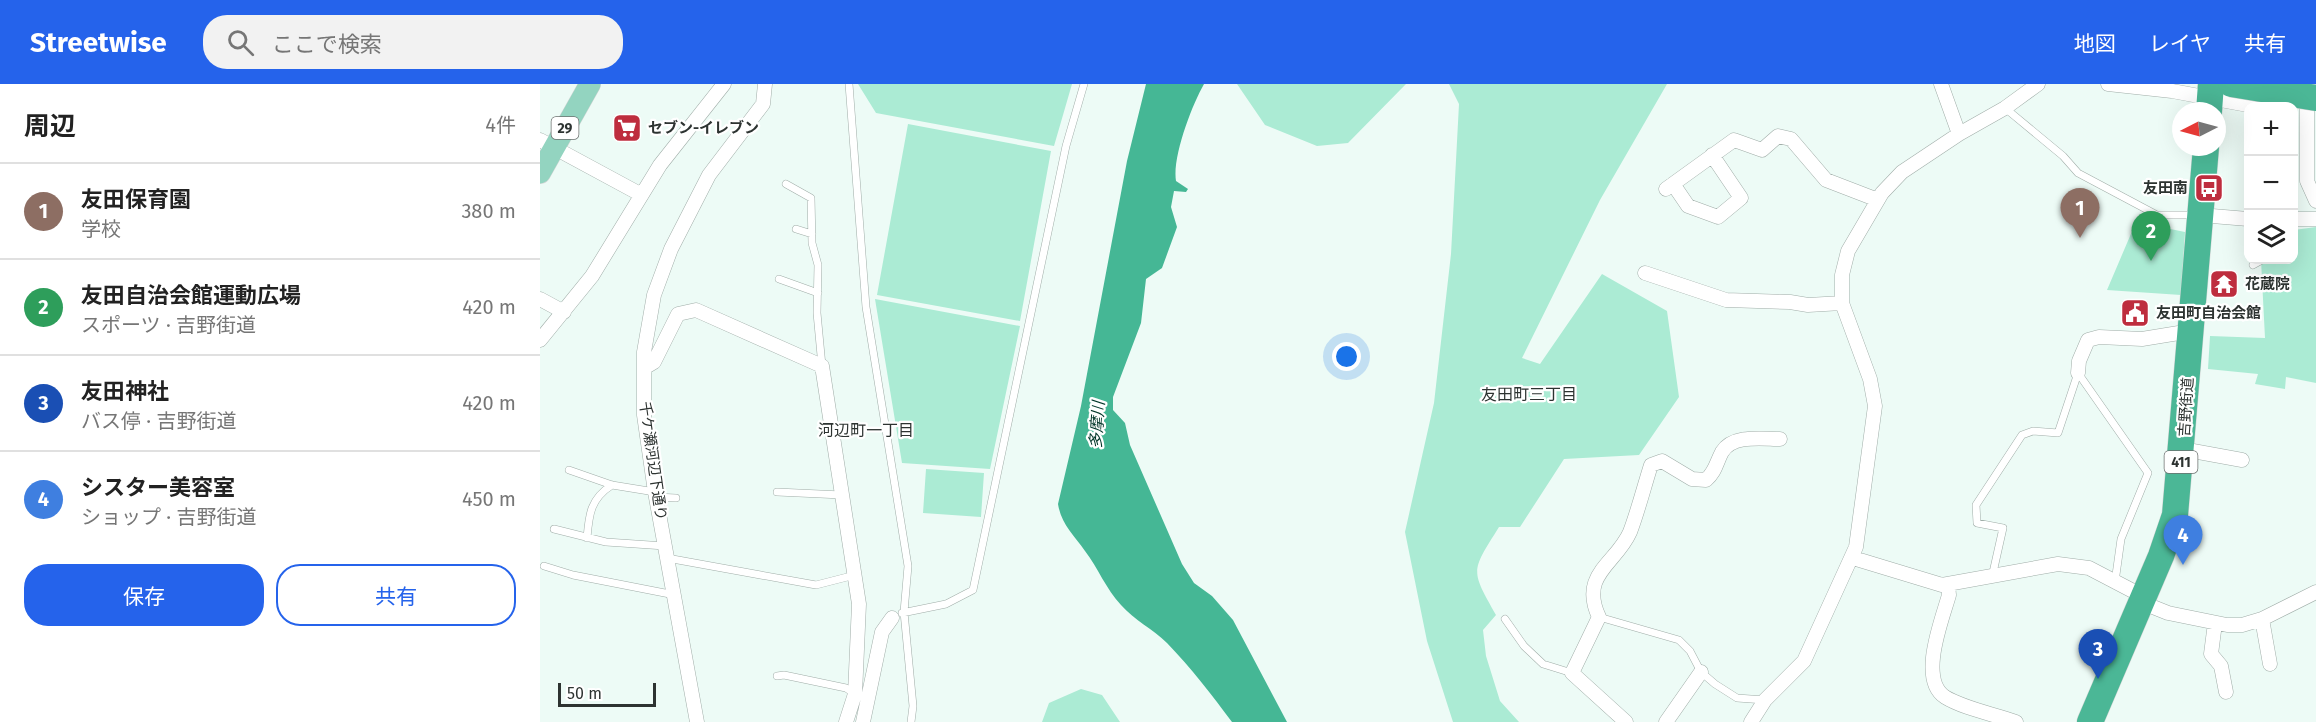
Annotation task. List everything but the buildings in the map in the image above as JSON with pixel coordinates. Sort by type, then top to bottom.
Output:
[{"type":"highway","points":[[2215,94],[2308,112]]},
{"type":"highway","name":"吉野街道","points":[[2090,722],[2143,599],[2175,515],[2205,156]]},
{"type":"main road","name":"29","points":[[540,173],[547,143],[590,84]]},
{"type":"street","points":[[540,340],[592,276],[640,194],[724,84]]},
{"type":"street","name":"千ケ瀬河辺下通り","points":[[697,722],[655,495],[644,415],[644,368],[648,322],[654,295],[670,249],[709,175],[764,104],[765,84]]},
{"type":"street","points":[[1941,84],[1959,134]]},
{"type":"street","points":[[1751,722],[1765,700],[1804,661],[1853,558],[1875,406],[1870,379],[1842,303],[1842,275],[1848,251],[1878,200],[1902,171],[1959,134],[2005,108],[2038,84]]},
{"type":"street","points":[[2108,84],[2215,94],[2244,103]]},
{"type":"street","points":[[2306,84],[2307,181],[2316,201]]},
{"type":"street","points":[[1712,155],[1741,198],[1718,216],[1688,206],[1669,186],[1712,155],[1734,140],[1762,150],[1778,136],[1791,139],[1826,180],[1878,200]]},
{"type":"street","points":[[547,143],[640,194]]},
{"type":"street","points":[[2200,215],[2244,219]]},
{"type":"street","points":[[2298,219],[2316,219]]},
{"type":"street","points":[[1645,273],[1726,300],[1790,302],[1808,305],[1842,303]]},
{"type":"street","points":[[540,298],[564,312]]},
{"type":"street","points":[[644,368],[654,362],[678,314],[686,310],[696,310],[822,366],[860,604],[855,694],[846,722]]},
{"type":"street","points":[[2078,373],[2079,361],[2088,340],[2099,337],[2142,339],[2191,331]]},
{"type":"street","points":[[1626,722],[1572,673],[1599,617],[1593,604],[1594,587],[1601,569],[1629,534],[1651,465],[1662,461],[1692,479],[1706,480],[1715,472],[1722,452],[1728,446],[1746,439],[1780,439]]},
{"type":"street","points":[[2182,449],[2242,460]]},
{"type":"street","points":[[1853,558],[1948,585],[2066,563],[2083,566],[2115,582],[2153,607],[2169,613],[2235,626],[2262,619],[2316,591]]},
{"type":"street","points":[[1948,585],[1949,595],[1933,657],[1935,683],[1939,691],[1949,699],[2016,722]]},
{"type":"street","points":[[863,722],[882,632],[898,615]]},
{"type":"street","points":[[2262,619],[2270,664]]},
{"type":"street","points":[[2215,623],[2211,654],[2221,666],[2226,692]]},
{"type":"street","points":[[1666,722],[1701,672]]},
{"type":"lane","points":[[849,84],[866,307],[908,566],[898,615],[913,706],[911,722]]},
{"type":"lane","points":[[898,615],[946,604],[973,590],[1063,158],[1084,84]]},
{"type":"lane","points":[[2005,108],[2063,156],[2078,173],[2157,215],[2200,215]]},
{"type":"lane","points":[[786,184],[811,198],[812,234],[818,265],[819,350],[822,366]]},
{"type":"lane","points":[[796,229],[812,234]]},
{"type":"lane","points":[[779,279],[818,293]]},
{"type":"lane","points":[[1992,577],[2003,528],[1977,523],[1976,505],[2022,435],[2033,432],[2058,434],[2078,373]]},
{"type":"lane","points":[[2078,373],[2148,473],[2121,539],[2115,582]]},
{"type":"lane","points":[[569,470],[612,485],[676,498]]},
{"type":"lane","points":[[586,538],[589,511],[600,493],[612,485]]},
{"type":"lane","points":[[777,492],[842,495]]},
{"type":"lane","points":[[554,529],[586,538],[666,552],[816,585],[855,574]]},
{"type":"lane","points":[[544,566],[573,575],[675,595]]},
{"type":"lane","points":[[1599,617],[1679,639],[1690,651],[1701,672],[1737,698],[1765,700]]},
{"type":"lane","points":[[1505,619],[1524,646],[1543,664],[1572,673]]},
{"type":"lane","points":[[777,676],[800,678],[846,688],[855,694]]},
{"type":"shaded area","points":[[858,84],[1072,84],[1054,146],[876,113]]},
{"type":"shaded area","points":[[1237,84],[1406,84],[1348,143],[1317,146],[1265,125]]},
{"type":"shaded area","points":[[1449,84],[1667,84],[1600,200],[1522,358],[1540,364],[1602,274],[1667,311],[1679,397],[1639,455],[1564,459],[1520,527],[1499,527],[1483,553],[1477,571],[1478,579],[1496,615],[1483,630],[1486,656],[1500,701],[1519,722],[1453,722],[1427,641],[1405,532],[1434,403],[1451,254],[1459,104]]},
{"type":"shaded area","points":[[908,124],[1051,151],[1020,321],[877,295]]},
{"type":"shaded area","points":[[2136,222],[2185,232],[2181,295],[2107,290]]},
{"type":"shaded area","points":[[2316,227],[2316,383],[2286,377],[2285,389],[2255,384],[2258,374],[2208,369],[2210,336],[2265,338],[2261,264],[2298,264],[2298,229]]},
{"type":"shaded area","points":[[875,299],[1020,326],[990,469],[902,463]]},
{"type":"shaded area","points":[[926,469],[984,473],[981,517],[923,513]]},
{"type":"shaded area","points":[[1081,689],[1102,695],[1120,722],[1042,722],[1049,703]]},
{"type":"water","name":"多摩川","points":[[1146,84],[1204,84],[1189,118],[1177,159],[1176,181],[1188,189],[1186,192],[1174,191],[1171,207],[1177,227],[1162,268],[1146,279],[1141,323],[1113,397],[1113,410],[1125,423],[1130,445],[1182,564],[1194,583],[1212,596],[1233,620],[1287,722],[1232,722],[1167,643],[1116,599],[1068,529],[1058,504],[1081,406],[1127,161]]},
{"type":"place","name":"セブン-イレブン","points":[[627,128]]},
{"type":"place","name":"友田南","points":[[2209,188]]},
{"type":"place","name":"友田保育園","points":[[2080,238]]},
{"type":"place","name":"友田自治会館運動広場","points":[[2151,261]]},
{"type":"place","name":"花蔵院","points":[[2224,284]]},
{"type":"place","name":"友田町自治会館","points":[[2135,313]]},
{"type":"place","name":"シスター美容室","points":[[2183,565]]},
{"type":"place","name":"友田神社","points":[[2098,679]]},
{"type":"district","name":"友田町三丁目","points":[[1529,394]]},
{"type":"district","name":"河辺町一丁目","points":[[866,430]]}]
